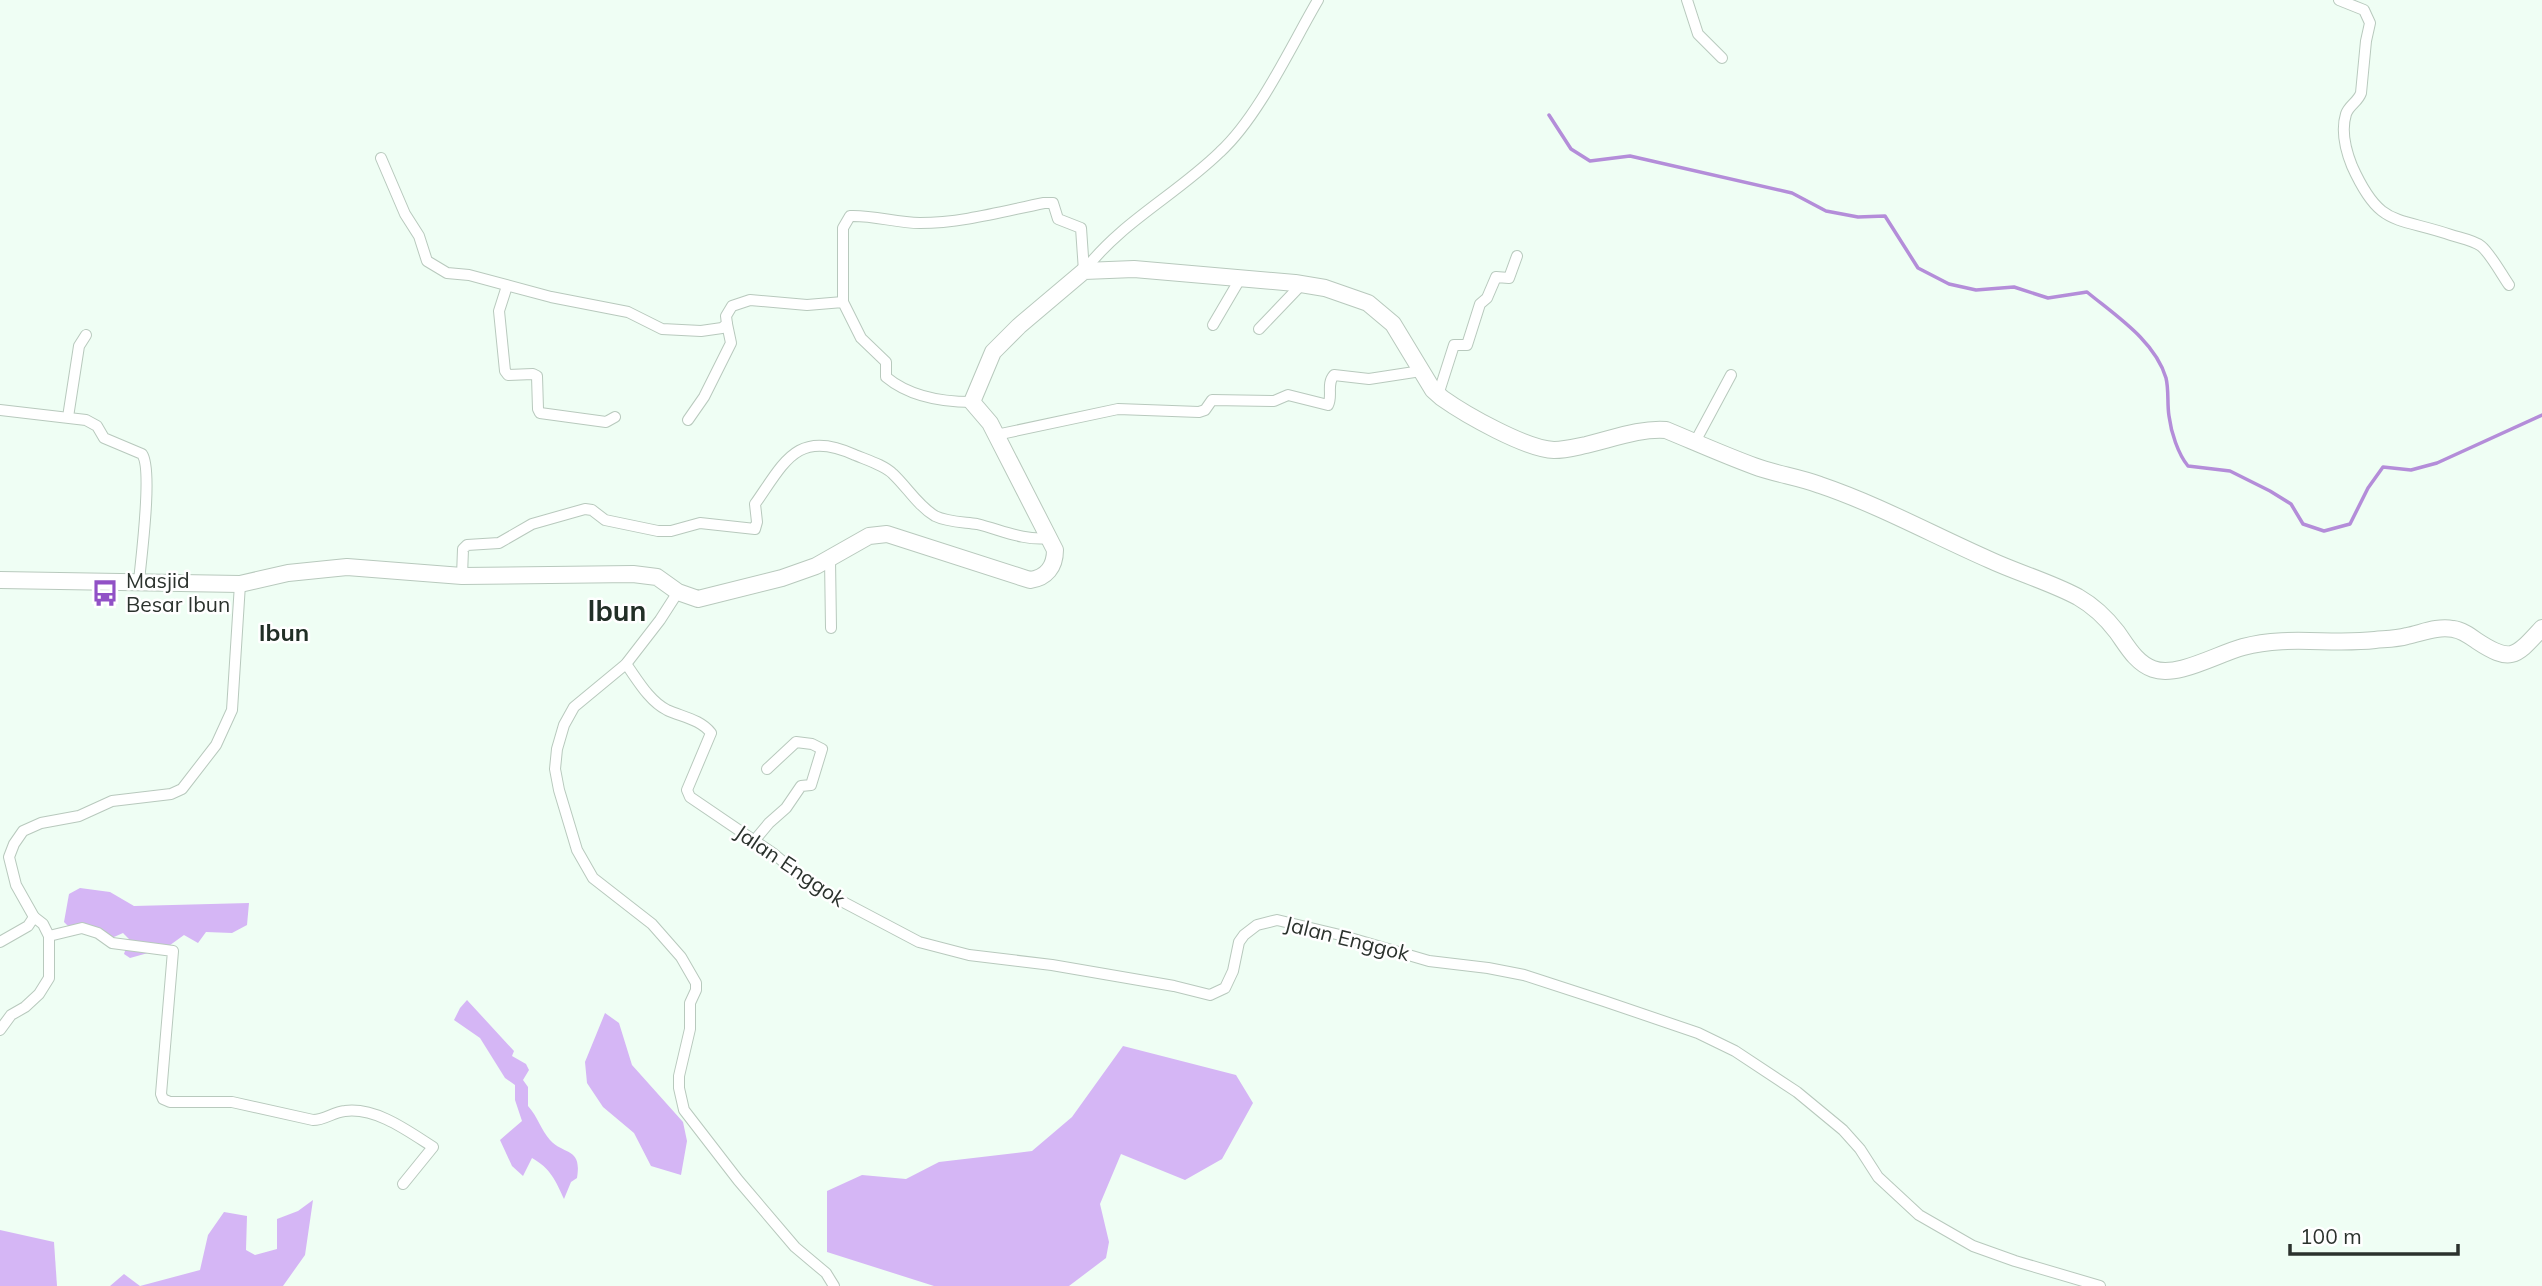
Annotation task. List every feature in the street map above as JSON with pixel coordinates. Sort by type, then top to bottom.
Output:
[{"type":"main road","points":[[0,580],[240,584],[288,573],[347,567],[462,576],[633,574],[657,576],[678,592],[698,598],[782,578],[816,566],[869,536],[887,534],[1030,580],[1040,577],[1052,566],[1055,551],[990,423],[972,402],[993,352],[1019,326],[1084,271],[1134,269],[1302,284],[1345,294],[1368,303],[1393,324],[1438,395],[1507,434],[1553,450],[1653,429],[1666,430],[1756,467],[1832,489],[2077,597],[2095,609],[2116,631],[2131,653],[2150,668],[2165,673],[2180,670],[2221,653],[2262,643],[2287,640],[2347,642],[2406,636],[2436,629],[2454,629],[2465,633],[2490,650],[2507,655],[2515,654],[2542,628]]},
{"type":"street","points":[[1084,271],[1109,240],[1226,146],[1260,100],[1318,0]]},
{"type":"street","points":[[1687,0],[1698,34],[1722,58]]},
{"type":"street","points":[[2339,0],[2364,10],[2370,23],[2361,93],[2358,101],[2346,114],[2345,125],[2346,148],[2363,188],[2376,208],[2399,222],[2443,232],[2482,247],[2509,285]]},
{"type":"street","points":[[381,158],[405,214],[419,236],[427,261],[447,273],[469,275],[628,312],[662,328],[701,331],[722,328],[727,324]]},
{"type":"street","points":[[972,402],[947,402],[923,396],[886,377],[886,362],[861,338],[843,302],[843,228],[850,216],[868,215],[920,223],[957,220],[1053,203],[1059,220],[1081,229],[1084,271]]},
{"type":"street","points":[[1438,395],[1454,345],[1467,345],[1480,304],[1487,298],[1496,276],[1509,278],[1517,256]]},
{"type":"street","points":[[1213,325],[1240,279]]},
{"type":"street","points":[[1259,329],[1302,284]]},
{"type":"street","points":[[508,286],[499,311],[505,371],[508,375],[537,376],[540,413],[606,422],[615,417]]},
{"type":"street","points":[[688,420],[704,397],[731,343],[726,316],[732,306],[750,300],[807,305],[843,302]]},
{"type":"street","points":[[68,417],[79,346],[86,335]]},
{"type":"street","points":[[996,435],[1118,409],[1199,412],[1205,410],[1212,400],[1273,401],[1288,395],[1328,405],[1329,389],[1334,375],[1364,379],[1421,371]]},
{"type":"street","points":[[1695,442],[1731,375]]},
{"type":"street","points":[[0,410],[92,422],[104,438],[142,454],[145,458],[144,524],[139,582]]},
{"type":"street","points":[[462,576],[464,549],[467,545],[499,543],[532,524],[579,510],[593,510],[605,520],[659,531],[671,531],[700,523],[755,528],[755,504],[785,460],[794,453],[820,445],[836,446],[891,471],[936,517],[982,526],[1022,538],[1049,538]]},
{"type":"street","points":[[830,559],[831,628]]},
{"type":"street","points":[[0,1030],[11,1015],[26,1007],[49,978],[49,936],[16,886],[9,857],[14,844],[23,831],[41,822],[79,816],[112,802],[176,793],[195,774],[216,746],[232,710],[240,584]]},
{"type":"street","points":[[678,592],[626,664],[574,707],[564,725],[557,750],[555,769],[559,790],[577,850],[593,878],[652,924],[672,945],[695,984],[696,990],[690,1003],[690,1028],[679,1076],[684,1110],[738,1180],[795,1247],[825,1273],[834,1286]]},
{"type":"street","name":"Jalan Enggok","points":[[626,664],[660,705],[700,723],[711,733],[687,793],[811,885],[894,931],[942,950],[1052,965],[1174,986],[1210,995],[1226,988],[1233,971],[1239,942],[1244,935],[1257,925],[1277,920],[1429,961],[1524,975],[1698,1034],[1735,1051],[1797,1092],[1843,1130],[1860,1149],[1878,1177],[1919,1215],[1973,1246],[2099,1286]]},
{"type":"street","points":[[754,841],[769,822],[786,808],[801,786],[811,785],[822,749],[812,744],[796,742],[767,769]]},
{"type":"street","points":[[0,942],[29,926],[34,917]]},
{"type":"street","points":[[49,936],[82,928],[98,933],[112,943],[173,951],[161,1094],[163,1098],[170,1102],[232,1102],[313,1120],[346,1111],[382,1117],[433,1147],[403,1184]]},
{"type":"shaded area","points":[[80,888],[110,892],[134,906],[249,903],[247,925],[232,933],[206,932],[198,943],[184,935],[166,948],[130,958],[124,954],[129,939],[123,933],[105,941],[64,922],[69,894]]},
{"type":"shaded area","points":[[467,1000],[514,1051],[512,1056],[526,1064],[529,1070],[523,1080],[528,1087],[528,1106],[550,1140],[571,1153],[577,1161],[577,1178],[571,1182],[564,1199],[552,1176],[532,1158],[523,1176],[512,1166],[500,1140],[522,1121],[515,1100],[515,1085],[505,1078],[480,1038],[454,1020]]},
{"type":"shaded area","points":[[605,1013],[619,1023],[632,1065],[683,1122],[687,1141],[681,1175],[651,1166],[634,1133],[603,1107],[587,1083],[585,1062]]},
{"type":"shaded area","points":[[1123,1046],[1236,1075],[1253,1103],[1222,1159],[1185,1180],[1121,1154],[1100,1204],[1109,1242],[1106,1258],[1069,1286],[934,1286],[827,1252],[827,1191],[862,1175],[906,1179],[939,1162],[1032,1151],[1072,1117]]},
{"type":"shaded area","points":[[313,1200],[305,1255],[283,1286],[140,1286],[200,1270],[208,1235],[224,1212],[247,1216],[246,1250],[255,1255],[277,1249],[277,1219],[298,1211]]},
{"type":"shaded area","points":[[0,1230],[54,1242],[57,1286],[0,1286]]},
{"type":"shaded area","points":[[124,1274],[140,1286],[110,1286]]},
{"type":"waterway","points":[[1549,115],[1571,149],[1590,161],[1630,156],[1792,193],[1826,211],[1858,217],[1885,216],[1918,268],[1949,284],[1976,290],[2014,287],[2048,298],[2087,292],[2133,330],[2161,365],[2167,383],[2171,429],[2188,466],[2230,471],[2291,504],[2303,524],[2324,531],[2350,524],[2368,488],[2383,467],[2411,470],[2437,463],[2542,415]]},
{"type":"place","name":"Masjid Besar Ibun","points":[[105,593]]},
{"type":"district","name":"Ibun","points":[[617,611]]},
{"type":"district","name":"Ibun","points":[[284,633]]}]
